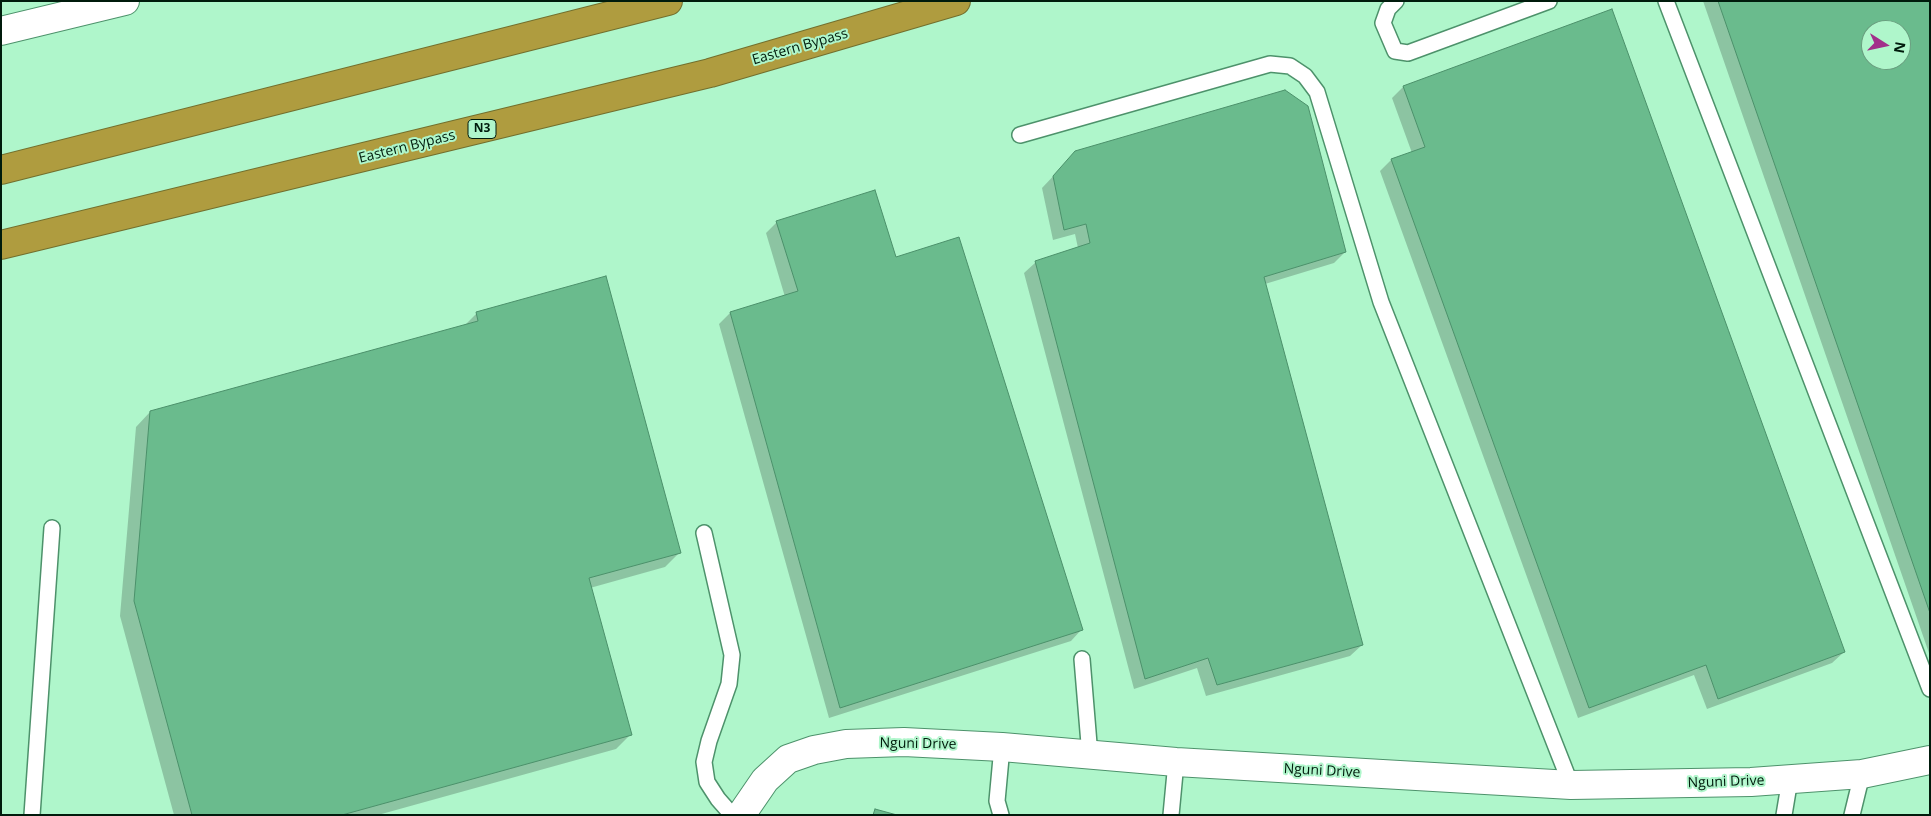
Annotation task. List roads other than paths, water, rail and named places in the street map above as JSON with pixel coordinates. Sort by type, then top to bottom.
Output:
[{"type":"highway","points":[[1,170],[668,1]]},
{"type":"highway","name":"Eastern Bypass","points":[[2,245],[710,73],[956,1]]},
{"type":"street","points":[[1,31],[125,1]]},
{"type":"street","name":"Nguni Drive","points":[[741,815],[765,780],[788,759],[814,750],[846,744],[904,742],[1002,747],[1176,762],[1571,785],[1751,782],[1862,774],[1930,760]]},
{"type":"lane","points":[[1396,1],[1388,9],[1383,23],[1395,51],[1408,54],[1549,1]]},
{"type":"lane","points":[[1666,1],[1930,689]]},
{"type":"lane","points":[[1020,134],[1270,64],[1290,66],[1305,76],[1317,92],[1381,302],[1571,785]]},
{"type":"lane","points":[[32,815],[52,528]]},
{"type":"lane","points":[[704,532],[732,655],[729,684],[709,741],[704,762],[706,782],[732,815]]},
{"type":"lane","points":[[1082,659],[1090,756]]},
{"type":"lane","points":[[1001,815],[997,801],[1002,747]]},
{"type":"lane","points":[[1171,815],[1176,762]]},
{"type":"lane","points":[[1852,815],[1862,774]]},
{"type":"lane","points":[[1784,815],[1790,779]]}]
